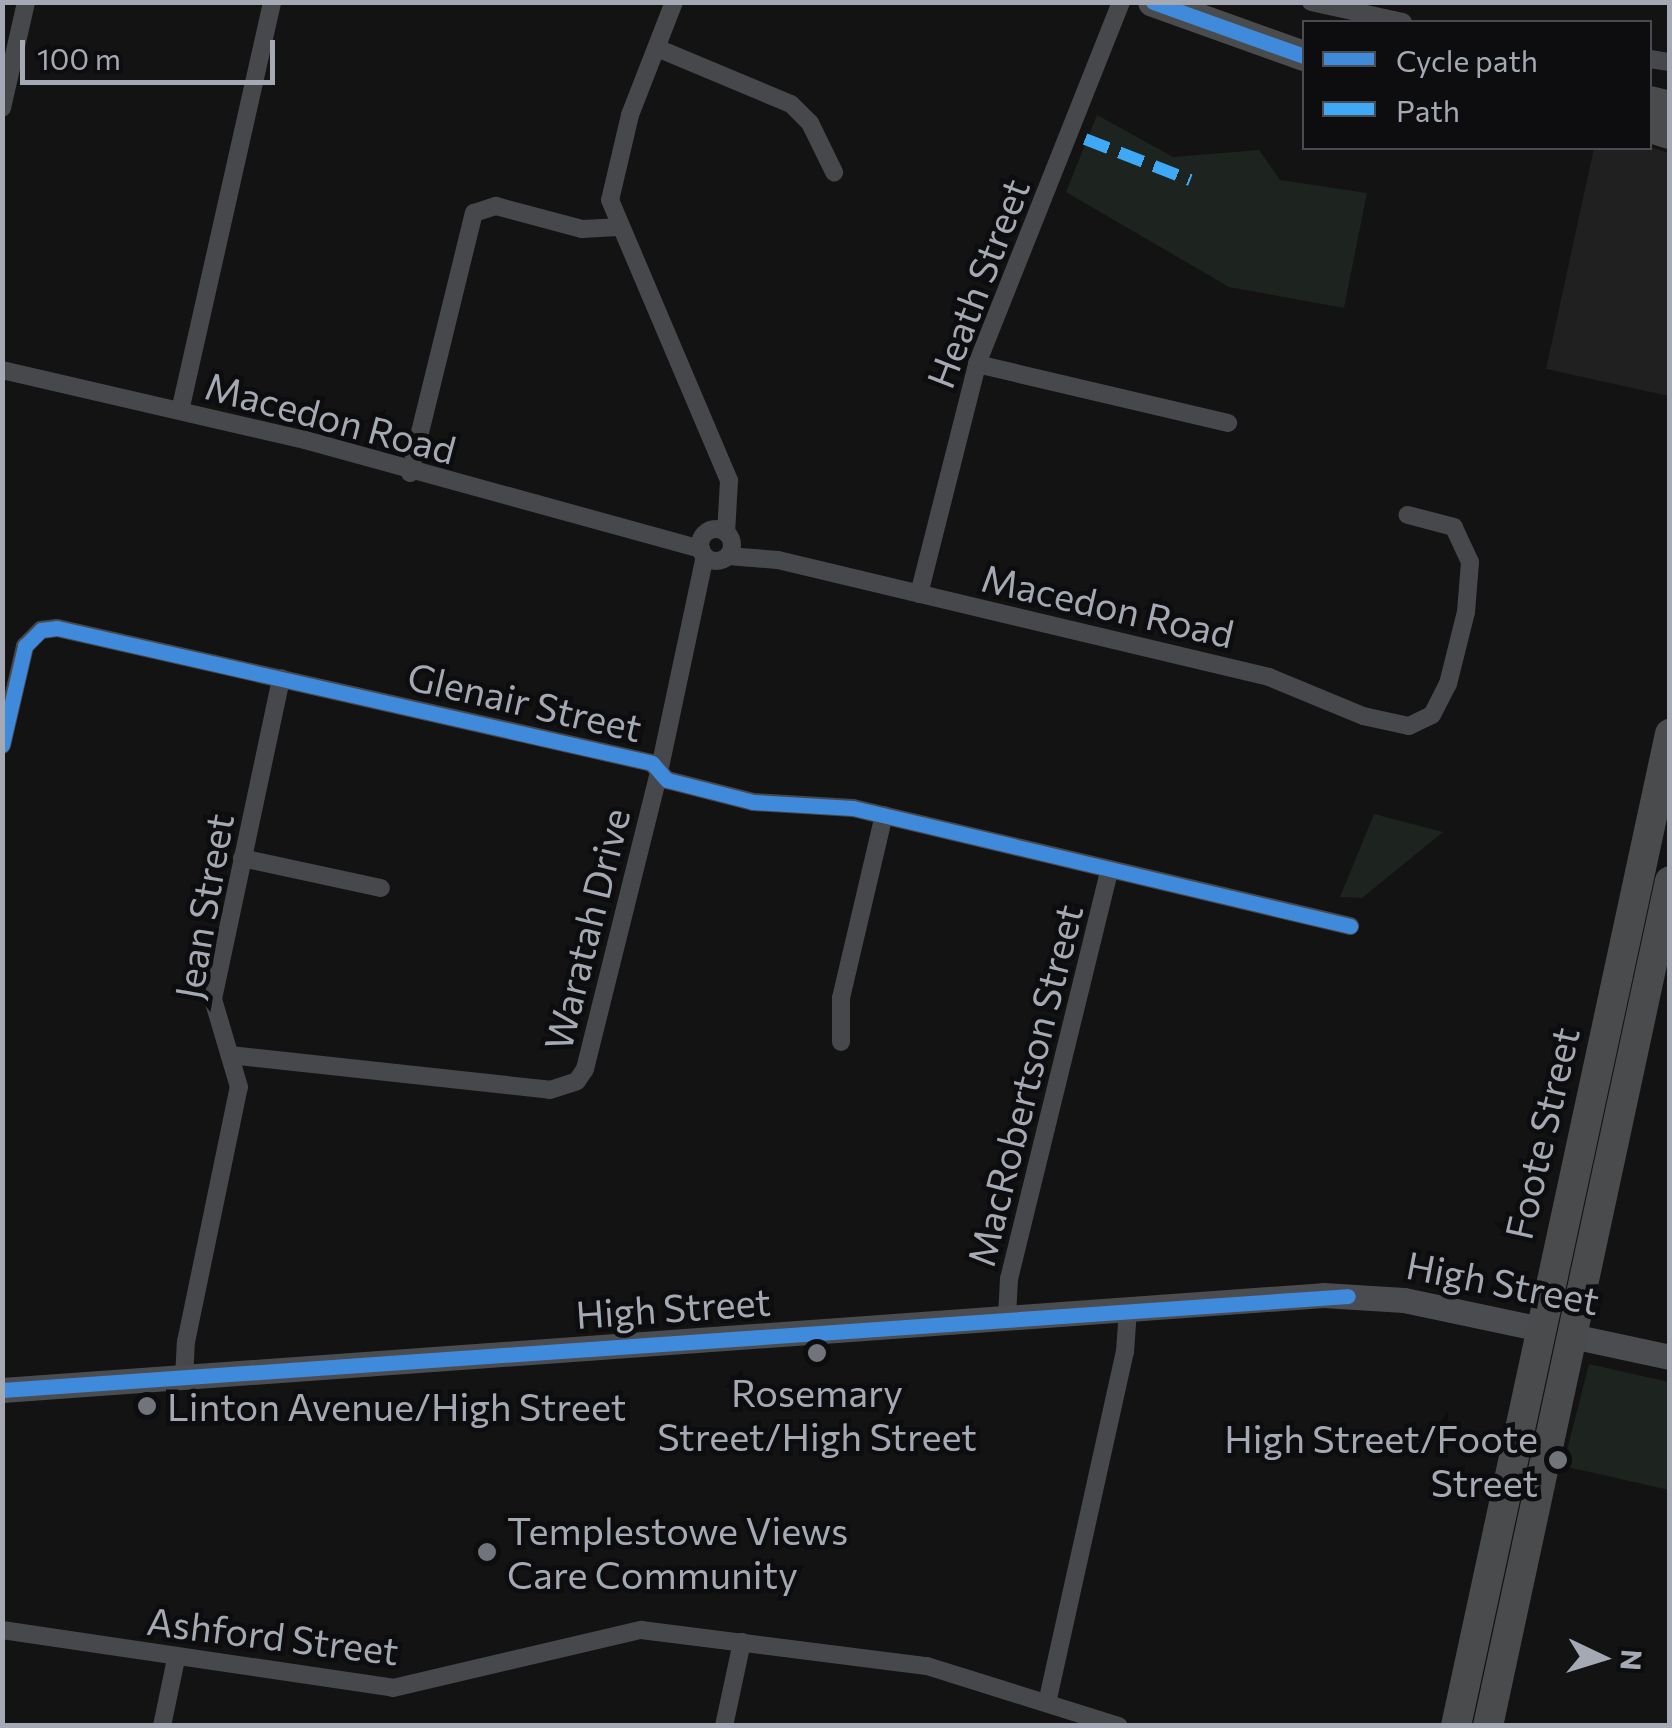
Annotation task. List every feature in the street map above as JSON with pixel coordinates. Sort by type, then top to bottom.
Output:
[{"type":"main road","points":[[1153,2],[1302,55]]},
{"type":"main road","points":[[1192,2],[1302,39]]},
{"type":"main road","name":"Foote Street","points":[[1456,1726],[1670,734]]},
{"type":"main road","name":"Foote Street","points":[[1488,1726],[1670,880]]},
{"type":"main road","name":"High Street","points":[[2,1390],[1007,1316],[1365,1296],[1670,1357]]},
{"type":"street","points":[[2,108],[26,2]]},
{"type":"street","points":[[180,410],[272,2]]},
{"type":"street","points":[[410,473],[469,220],[496,206],[566,221],[615,219],[630,116],[674,2]]},
{"type":"street","name":"Heath Street","points":[[920,594],[977,364],[1122,2]]},
{"type":"street","points":[[1313,3],[1393,20]]},
{"type":"street","points":[[657,48],[791,104],[810,123],[834,172]]},
{"type":"street","name":"Waratah Drive","points":[[230,1055],[550,1090],[572,1085],[586,1069],[730,492],[724,470],[615,219]]},
{"type":"street","points":[[977,364],[1228,423]]},
{"type":"street","name":"Macedon Road","points":[[2,370],[180,410],[410,473],[1306,687],[1363,716],[1397,725],[1418,724],[1438,707],[1463,630],[1469,550],[1454,527],[1408,515]]},
{"type":"street","name":"Glenair Street","points":[[2,746],[25,646],[41,630],[57,628],[652,762],[667,780],[753,802],[884,815],[1350,926]]},
{"type":"street","name":"Jean Street","points":[[184,1378],[186,1342],[237,1098],[230,1055],[213,999],[281,678]]},
{"type":"street","points":[[841,1042],[841,998],[884,815]]},
{"type":"street","points":[[242,858],[381,888]]},
{"type":"street","name":"MacRobertson Street","points":[[1007,1316],[1009,1279],[1110,869]]},
{"type":"street","points":[[1047,1703],[1125,1352],[1128,1309]]},
{"type":"street","name":"Ashford Street","points":[[2,1630],[176,1659],[394,1688],[628,1630],[927,1666],[1118,1726]]},
{"type":"street","points":[[724,1726],[742,1642]]},
{"type":"street","points":[[162,1726],[176,1659]]},
{"type":"shaded area","points":[[1097,115],[1173,157],[1259,150],[1280,180],[1367,193],[1344,308],[1229,287],[1066,192]]},
{"type":"shaded area","points":[[1652,148],[1669,153],[1669,396],[1546,369],[1594,150]]},
{"type":"shaded area","points":[[1374,814],[1443,832],[1362,898],[1340,897]]},
{"type":"shaded area","points":[[1589,1364],[1669,1382],[1669,1490],[1563,1466]]},
{"type":"marked path","points":[[1085,139],[1190,180]]},
{"type":"cycle path","points":[[1153,2],[1302,55]]},
{"type":"cycle path","points":[[2,745],[25,646],[41,630],[57,628],[652,763],[667,780],[753,802],[853,808],[1350,926]]},
{"type":"cycle path","points":[[2,1390],[1348,1296]]},
{"type":"place","name":"Rosemary Street/High Street","points":[[817,1353]]},
{"type":"place","name":"Linton Avenue/High Street","points":[[147,1406]]},
{"type":"place","name":"High Street/Foote Street","points":[[1558,1460]]},
{"type":"place","name":"Templestowe Views Care Community","points":[[487,1552]]}]
